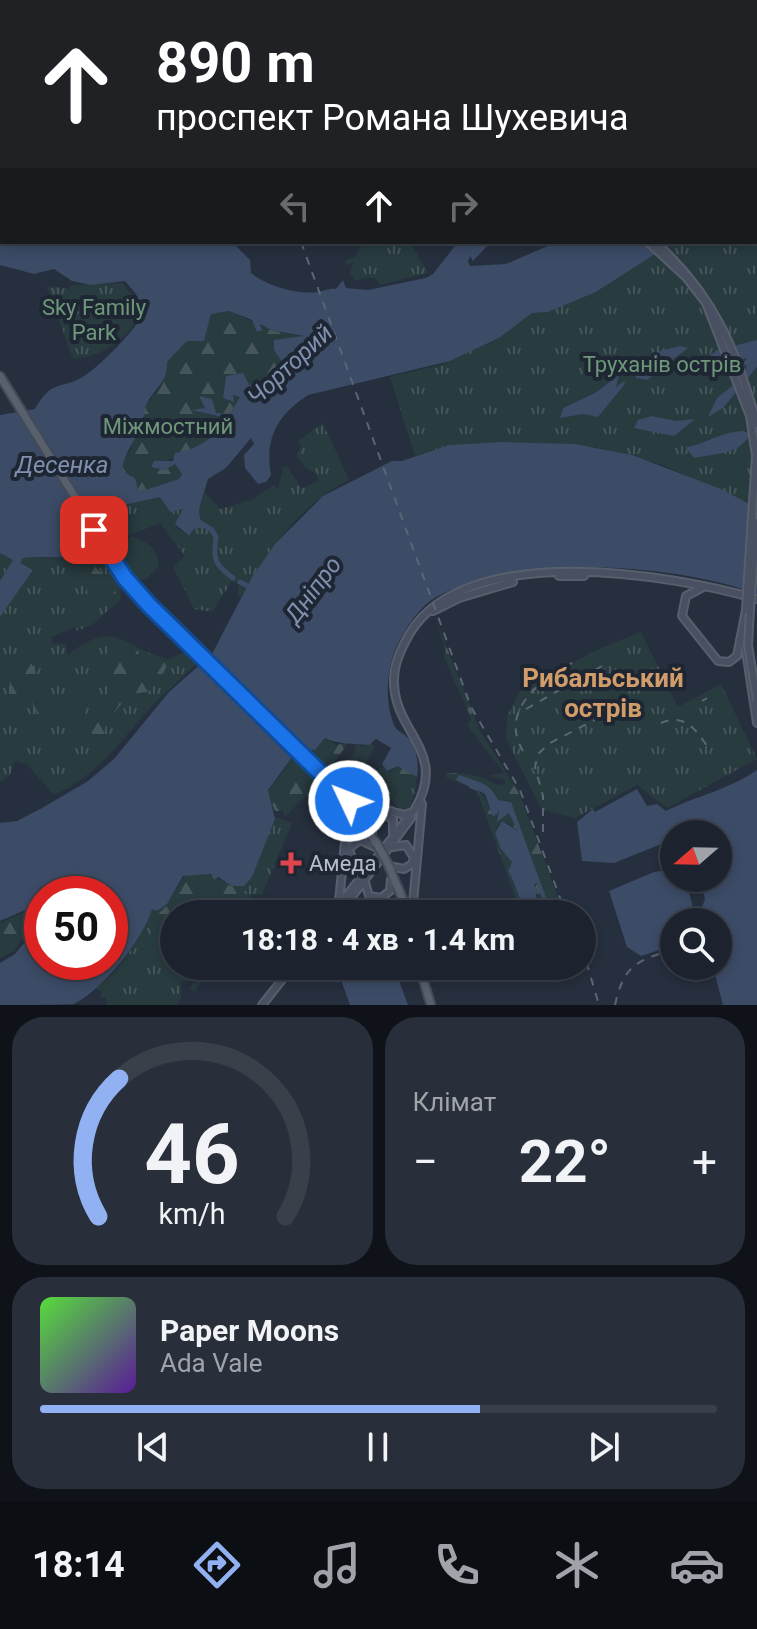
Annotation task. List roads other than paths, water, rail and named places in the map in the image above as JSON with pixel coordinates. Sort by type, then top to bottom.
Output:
[{"type":"main road","points":[[650,244],[686,277],[706,303],[752,425],[756,471],[745,652],[757,723]]},
{"type":"main road","points":[[657,244],[691,276],[713,306],[757,424]]},
{"type":"main road","points":[[1,379],[104,551],[125,578],[181,639],[340,797],[372,835]]},
{"type":"main road","points":[[757,522],[748,645],[757,700]]},
{"type":"main road","points":[[345,900],[369,865],[415,809],[425,783],[426,763],[417,736],[397,705],[395,668],[416,624],[437,603],[502,580],[570,572],[668,577],[757,601]]},
{"type":"main road","points":[[410,900],[422,804],[429,783],[429,757],[420,733],[402,707],[397,676],[407,645],[435,610],[486,588],[551,576],[654,580],[703,587],[757,601]]},
{"type":"main road","points":[[703,587],[686,596],[681,612],[687,626],[715,660],[727,663],[735,659],[740,650],[740,624],[746,610]]},
{"type":"main road","points":[[340,797],[356,804],[404,815],[415,809]]},
{"type":"main road","points":[[340,797],[387,864],[402,900]]},
{"type":"main road","points":[[338,900],[347,822],[340,797]]},
{"type":"main road","points":[[348,900],[422,804]]},
{"type":"main road","points":[[376,846],[372,819],[384,813],[394,822],[392,836]]},
{"type":"main road","points":[[369,865],[353,864],[349,848],[360,840],[376,846]]},
{"type":"main road","points":[[387,864],[404,869],[412,864],[414,858],[411,848],[403,844],[390,849]]},
{"type":"main road","points":[[387,864],[401,900]]},
{"type":"main road","points":[[366,880],[367,893],[377,899],[388,894],[391,879]]},
{"type":"main road","points":[[264,1005],[284,980]]},
{"type":"main road","points":[[426,980],[433,1005]]},
{"type":"water","name":"Десенка","points":[[0,244],[234,244],[250,260],[251,273],[258,278],[292,291],[318,292],[336,289],[343,280],[346,288],[368,290],[426,278],[433,274],[456,244],[489,244],[473,261],[470,256],[470,266],[506,264],[552,244],[671,244],[596,292],[548,312],[532,313],[499,338],[450,361],[308,395],[281,419],[276,429],[270,450],[271,475],[266,482],[258,484],[245,468],[244,455],[254,444],[251,438],[226,468],[208,479],[199,509],[201,528],[194,529],[189,536],[175,524],[183,509],[170,512],[160,497],[124,505],[114,516],[101,518],[82,544],[68,555],[23,558],[20,563],[33,570],[0,617],[0,581],[13,560],[0,553],[0,415],[35,409],[52,388],[91,371],[126,338],[143,313],[136,294],[125,281],[91,285],[72,281],[54,269],[34,274],[0,265]],"holes":[[[229,311],[252,320],[257,332],[262,330],[260,324],[271,330],[304,336],[274,340],[274,350],[282,362],[252,390],[243,373],[226,376],[223,398],[234,402],[233,395],[240,397],[230,414],[216,413],[212,399],[199,396],[205,408],[191,410],[222,417],[216,431],[198,446],[175,453],[173,461],[154,461],[151,467],[165,470],[175,464],[182,474],[179,479],[139,492],[135,478],[122,471],[123,465],[142,425],[146,405],[165,375],[167,362],[187,341],[204,341],[211,314]]]},
{"type":"water","points":[[757,340],[757,367],[723,408],[708,417],[717,398],[743,377],[747,366],[743,364],[747,358],[707,366],[701,363],[717,350]]},
{"type":"water","points":[[680,346],[688,348],[647,380],[636,378],[636,370],[656,352]]},
{"type":"water","points":[[619,375],[616,387],[624,381],[625,384],[598,417],[583,414],[560,418],[563,408],[595,393]]},
{"type":"water","points":[[652,416],[676,421],[695,419],[674,436],[634,428],[638,420]]},
{"type":"water","points":[[743,431],[757,436],[749,436],[739,447],[724,453],[694,458],[685,447],[726,434]]},
{"type":"water","name":"Дніпро","points":[[501,442],[575,444],[632,455],[721,489],[757,508],[757,594],[683,575],[594,567],[505,574],[466,584],[433,599],[420,611],[403,634],[392,659],[388,692],[391,718],[413,745],[417,777],[398,766],[387,771],[382,764],[391,748],[376,739],[369,745],[341,743],[325,738],[315,750],[299,748],[268,790],[275,819],[252,877],[244,886],[232,886],[218,877],[214,880],[211,874],[183,876],[169,900],[160,900],[160,909],[152,909],[128,953],[128,876],[24,876],[24,911],[0,921],[0,823],[17,821],[42,808],[88,781],[114,759],[169,692],[212,654],[252,577],[275,544],[323,496],[392,461],[402,461],[449,445]]},
{"type":"water","points":[[757,770],[757,1005],[723,1005],[716,980],[732,980],[732,908],[702,908],[705,899],[703,892],[732,892],[732,820],[660,820],[660,845],[614,863],[582,861],[577,822],[593,809],[595,812],[637,789],[647,806],[657,804],[666,811],[735,783]]},
{"type":"water","points":[[459,775],[486,785],[498,800],[511,802],[547,900],[543,900],[537,883],[534,885],[539,893],[536,900],[520,900],[508,871],[512,862],[501,849],[495,833],[502,821],[518,831],[509,813],[497,822],[499,811],[493,817],[485,794],[456,780]]},
{"type":"water","points":[[660,871],[660,892],[689,892],[693,907],[660,908],[660,950],[641,956],[627,947],[609,891]]},
{"type":"water","points":[[24,943],[24,980],[105,980],[74,1004],[0,1005],[0,963],[15,954]]},
{"type":"water","points":[[341,980],[399,980],[408,1005],[350,1005]]},
{"type":"waterway","name":"Чорторий","points":[[199,522],[212,530],[216,537],[216,560],[233,578]]},
{"type":"waterway","name":"Чорторий","points":[[240,582],[250,587]]},
{"type":"railway","points":[[302,244],[471,707],[520,790],[561,900]]},
{"type":"railway","points":[[523,751],[517,736],[519,710],[536,688],[572,663]]},
{"type":"railway","points":[[526,709],[602,666]]},
{"type":"railway","points":[[702,701],[707,698]]},
{"type":"railway","points":[[543,832],[543,796],[535,767],[538,754],[550,743],[610,712]]},
{"type":"railway","points":[[661,723],[682,721],[693,728],[707,746]]},
{"type":"railway","points":[[615,1005],[628,972],[641,961],[660,954]]},
{"type":"railway","points":[[592,980],[599,1005]]},
{"type":"place","name":"Амеда","points":[[291,863]]},
{"type":"district","name":"Рибальський острів","points":[[603,693]]},
{"type":"park label","name":"Sky Family Park","points":[[94,320]]},
{"type":"park label","name":"Труханів острів","points":[[662,364]]},
{"type":"park label","name":"Міжмостний","points":[[168,426]]}]
